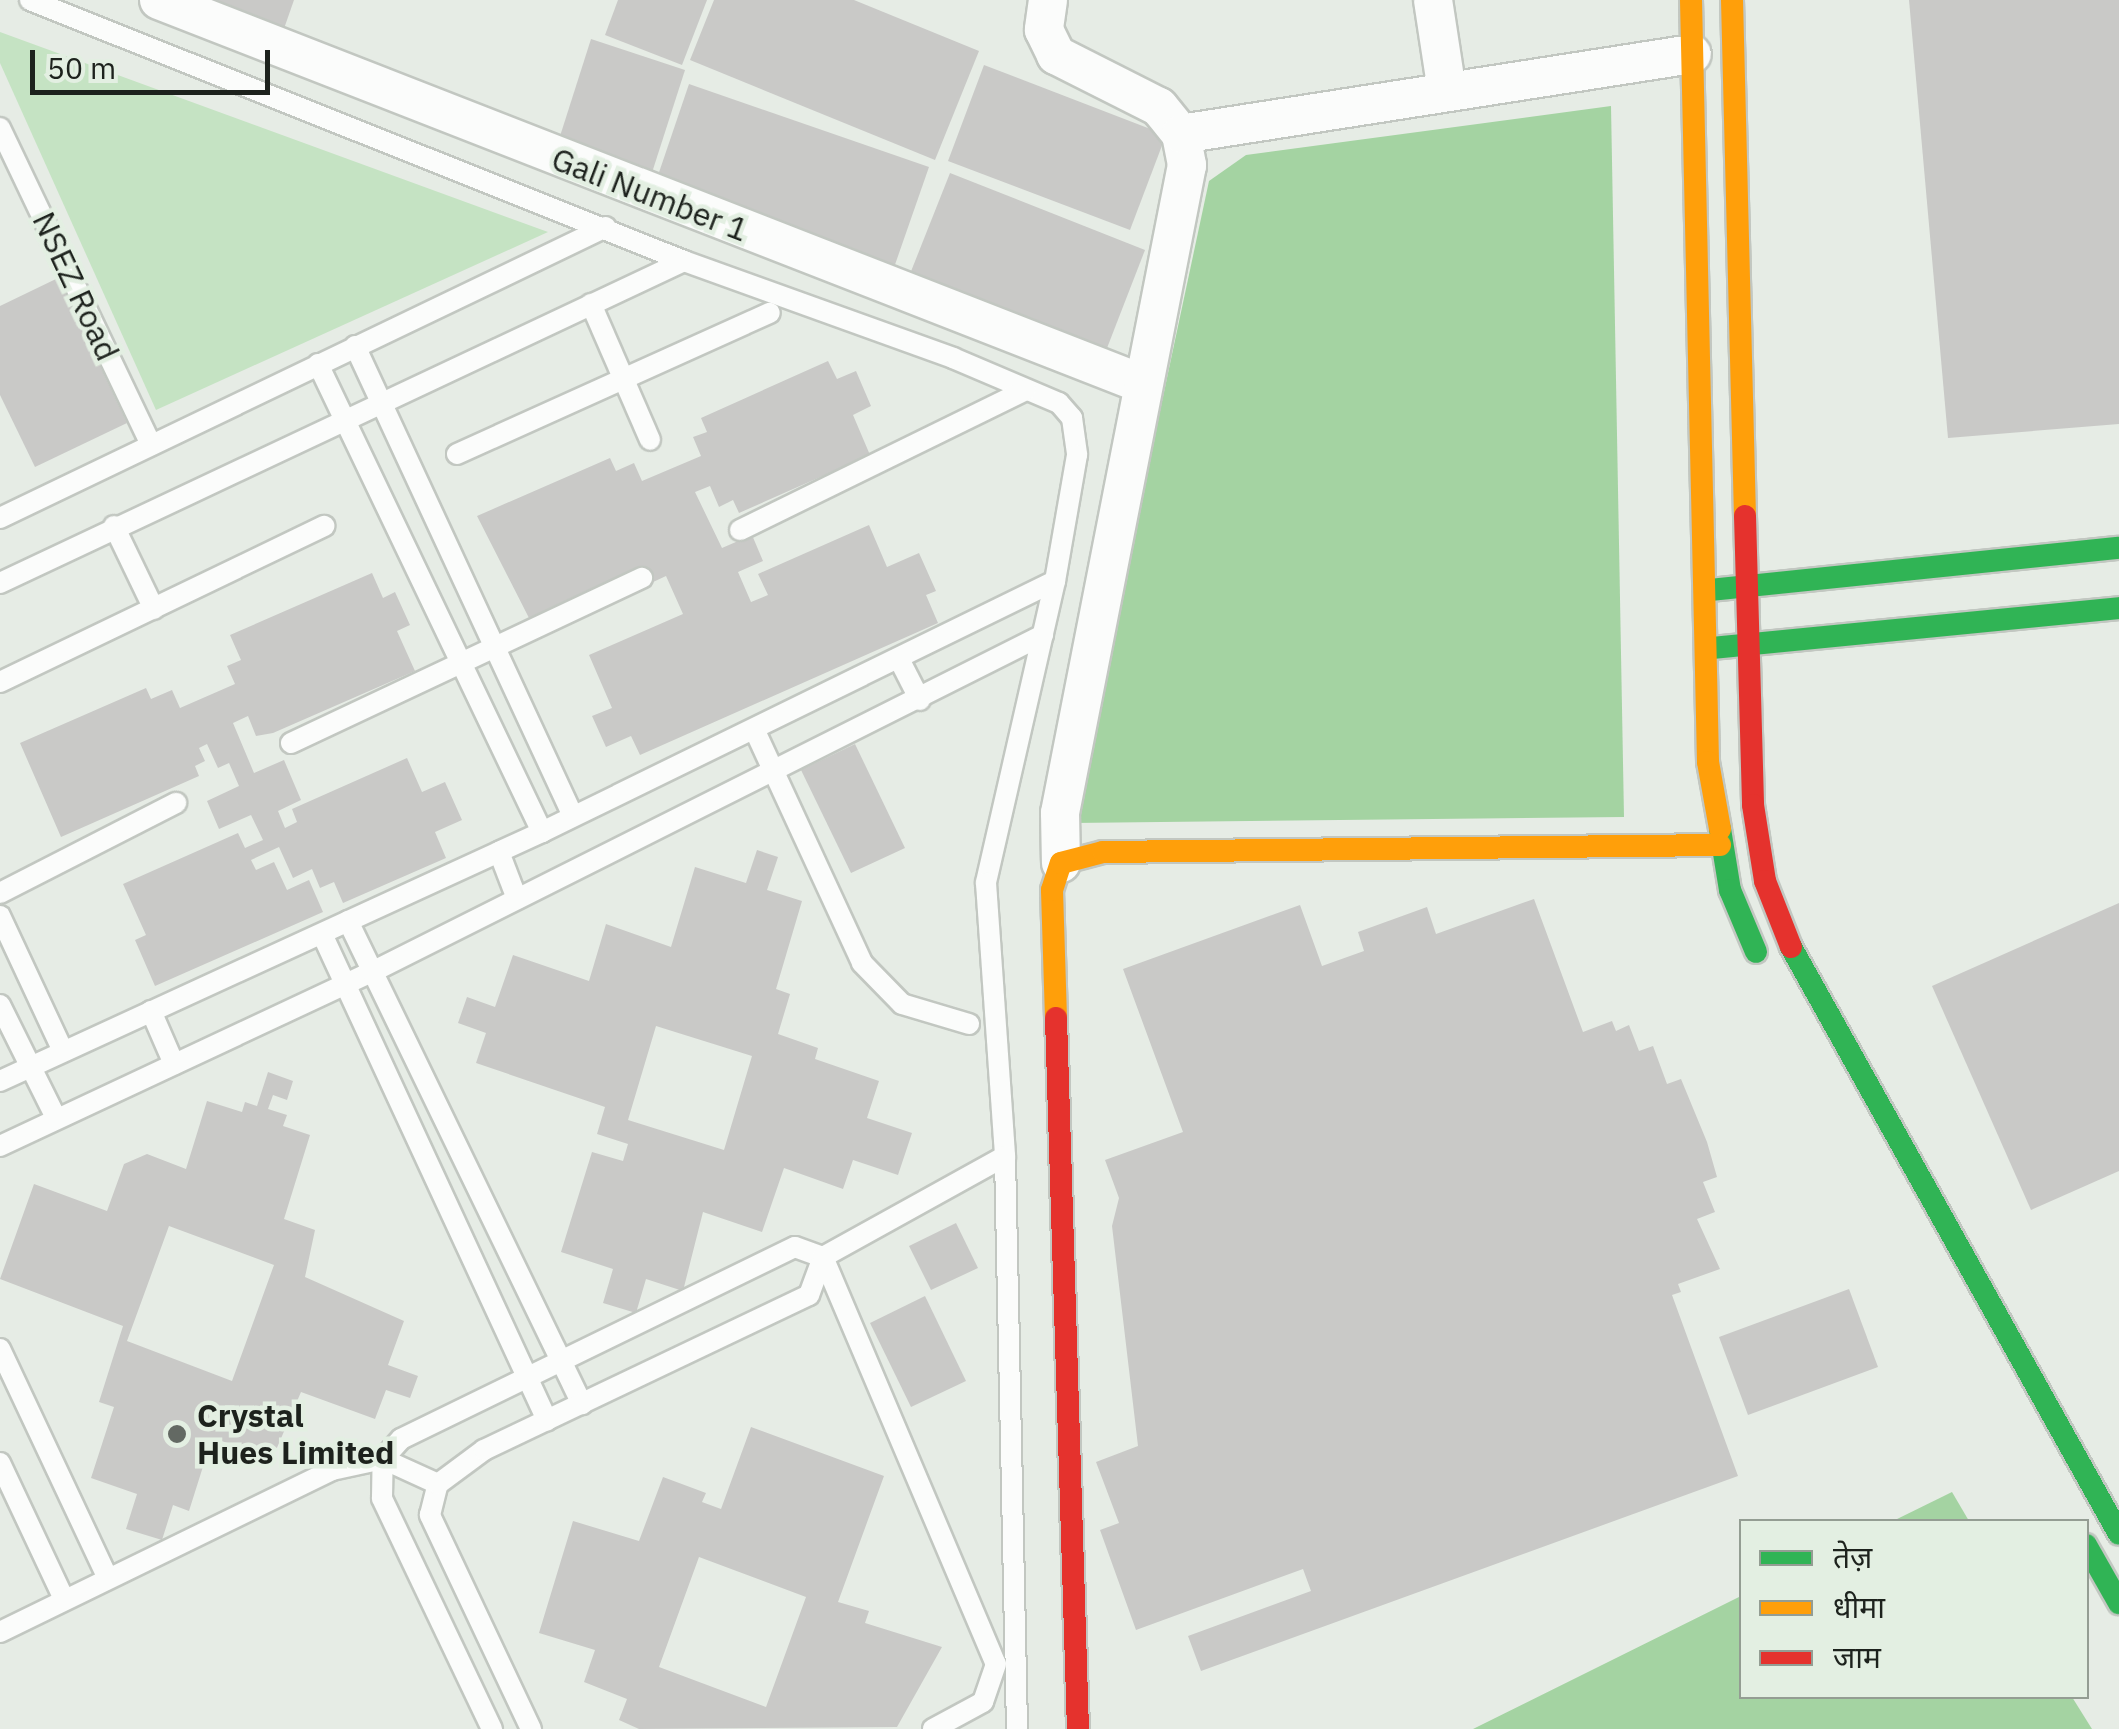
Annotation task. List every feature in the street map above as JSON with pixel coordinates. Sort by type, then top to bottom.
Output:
[{"type":"street","name":"Gali Number 1","points":[[159,0],[1143,384]]},
{"type":"street","points":[[1048,0],[1044,30],[1056,55],[1160,106],[1181,134],[1187,166],[1060,813],[1060,863],[1052,903],[1078,1729]]},
{"type":"street","points":[[1433,0],[1447,92]]},
{"type":"street","points":[[1690,0],[1708,762],[1730,890],[1770,978]]},
{"type":"street","points":[[1732,0],[1754,805],[1766,881],[1790,944],[2119,1534]]},
{"type":"street","points":[[1181,134],[1692,54]]},
{"type":"street","points":[[1704,590],[2119,548]]},
{"type":"street","points":[[1705,649],[2119,608]]},
{"type":"street","points":[[1060,863],[1104,852],[1720,845]]},
{"type":"street","points":[[2089,1550],[2119,1603]]},
{"type":"lane","points":[[30,0],[606,226],[684,261],[1059,403],[1078,434],[1055,581],[986,883],[1005,1156],[1016,1729]]},
{"type":"lane","name":"NSEZ Road","points":[[0,128],[151,445]]},
{"type":"lane","points":[[0,518],[606,226]]},
{"type":"lane","points":[[0,583],[348,418],[382,398],[684,261]]},
{"type":"lane","points":[[591,304],[650,440]]},
{"type":"lane","points":[[457,454],[770,313]]},
{"type":"lane","points":[[355,346],[573,816]]},
{"type":"lane","points":[[318,364],[348,418],[542,832]]},
{"type":"lane","points":[[740,530],[1026,390]]},
{"type":"lane","points":[[114,526],[154,608]]},
{"type":"lane","points":[[0,682],[324,526]]},
{"type":"lane","points":[[290,743],[642,578]]},
{"type":"lane","points":[[0,1081],[542,832],[1055,581]]},
{"type":"lane","points":[[0,1146],[372,972],[772,770],[920,700],[1042,635]]},
{"type":"lane","points":[[899,659],[920,700]]},
{"type":"lane","points":[[755,731],[862,964],[902,1004],[969,1024]]},
{"type":"lane","points":[[0,892],[176,803]]},
{"type":"lane","points":[[499,852],[517,899]]},
{"type":"lane","points":[[0,916],[63,1050]]},
{"type":"lane","points":[[348,921],[582,1404]]},
{"type":"lane","points":[[322,934],[433,1183],[547,1420]]},
{"type":"lane","points":[[0,1005],[56,1118]]},
{"type":"lane","points":[[151,1011],[174,1064]]},
{"type":"lane","points":[[531,1729],[430,1516],[438,1484],[547,1420],[809,1295],[822,1257],[1005,1156]]},
{"type":"lane","points":[[433,1183],[468,1167]]},
{"type":"lane","points":[[0,1632],[332,1470],[382,1459],[401,1440],[795,1247],[822,1257],[996,1664],[984,1702],[933,1729]]},
{"type":"lane","points":[[0,1349],[108,1578]]},
{"type":"lane","points":[[382,1459],[438,1484]]},
{"type":"lane","points":[[382,1459],[382,1498],[492,1729]]},
{"type":"lane","points":[[0,1463],[64,1600]]},
{"type":"lane","points":[[478,1699],[512,1685]]},
{"type":"shaded area","points":[[0,32],[548,232],[156,410],[0,63]]},
{"type":"shaded area","points":[[1611,106],[1624,817],[1072,823],[1209,181],[1246,155]]},
{"type":"shaded area","points":[[1952,1492],[1968,1519],[1897,1519]]},
{"type":"shaded area","points":[[1739,1597],[1739,1699],[2073,1699],[2092,1729],[1473,1729]]},
{"type":"building","points":[[215,0],[294,0],[272,63],[201,38]]},
{"type":"building","points":[[618,0],[707,0],[682,65],[605,35]]},
{"type":"building","points":[[714,0],[854,0],[979,51],[935,160],[690,60]]},
{"type":"building","points":[[1909,0],[2119,0],[2119,424],[1948,438]]},
{"type":"building","points":[[591,39],[685,70],[648,185],[554,155]]},
{"type":"building","points":[[984,65],[1166,135],[1130,230],[948,161]]},
{"type":"building","points":[[689,84],[929,167],[890,279],[651,196]]},
{"type":"building","points":[[950,173],[1145,250],[1102,361],[906,284]]},
{"type":"building","points":[[58,278],[127,423],[35,467],[0,395],[0,306]]},
{"type":"building","points":[[828,361],[837,379],[856,371],[871,406],[853,415],[870,455],[739,513],[733,500],[719,507],[710,486],[695,492],[722,548],[752,535],[763,561],[738,572],[751,602],[768,595],[758,574],[869,525],[887,567],[919,553],[936,591],[926,595],[938,623],[640,755],[631,736],[606,747],[592,716],[612,708],[589,655],[683,614],[666,576],[651,583],[644,568],[529,618],[477,516],[610,458],[616,471],[634,463],[642,481],[701,456],[693,437],[707,432],[701,418]]},
{"type":"building","points":[[372,573],[383,598],[395,592],[410,625],[397,631],[415,671],[273,733],[256,736],[248,716],[233,723],[254,773],[284,760],[301,800],[278,811],[285,828],[297,822],[292,809],[407,758],[422,792],[445,782],[462,820],[435,832],[446,858],[343,903],[334,882],[320,888],[312,869],[293,878],[279,847],[251,860],[256,870],[274,862],[287,890],[309,880],[323,912],[155,986],[135,940],[146,935],[123,884],[238,833],[245,848],[263,840],[251,815],[219,829],[207,801],[239,786],[229,763],[218,768],[207,744],[199,748],[205,761],[195,766],[199,776],[61,837],[20,743],[146,688],[151,699],[172,690],[180,708],[235,684],[227,666],[241,660],[230,635]]},
{"type":"building","points":[[855,744],[905,848],[851,873],[801,770]]},
{"type":"building","points":[[757,850],[778,857],[767,890],[802,901],[776,989],[790,994],[778,1034],[818,1048],[815,1059],[879,1081],[867,1118],[912,1133],[898,1175],[853,1160],[843,1189],[784,1168],[762,1232],[703,1212],[683,1291],[646,1279],[636,1313],[603,1303],[613,1269],[561,1252],[592,1152],[623,1161],[628,1144],[597,1134],[605,1107],[476,1063],[486,1033],[458,1023],[467,997],[495,1007],[513,955],[589,981],[606,924],[671,947],[695,867],[746,883]],"holes":[[[656,1026],[752,1056],[724,1150],[628,1120]]]},
{"type":"building","points":[[1534,899],[1583,1032],[1612,1021],[1616,1031],[1629,1025],[1639,1051],[1653,1046],[1667,1084],[1681,1079],[1707,1142],[1717,1177],[1703,1182],[1715,1212],[1697,1219],[1720,1269],[1678,1284],[1681,1292],[1672,1295],[1738,1476],[1201,1671],[1188,1636],[1311,1591],[1303,1569],[1136,1630],[1100,1530],[1119,1523],[1096,1462],[1138,1446],[1112,1226],[1119,1198],[1105,1160],[1183,1132],[1123,969],[1300,905],[1322,966],[1364,951],[1358,932],[1427,907],[1436,934]]},
{"type":"building","points":[[2119,903],[2119,1171],[2031,1210],[1932,986]]},
{"type":"building","points":[[268,1072],[293,1081],[287,1100],[273,1095],[268,1109],[287,1115],[283,1126],[310,1135],[284,1219],[315,1230],[305,1277],[404,1321],[388,1365],[418,1376],[410,1398],[386,1390],[375,1419],[301,1392],[276,1450],[262,1454],[212,1438],[189,1511],[173,1505],[162,1540],[126,1529],[137,1494],[91,1478],[114,1407],[99,1402],[123,1326],[0,1279],[34,1184],[107,1211],[124,1164],[147,1154],[186,1169],[207,1101],[242,1112],[245,1102],[257,1106]],"holes":[[[169,1226],[274,1265],[232,1381],[127,1341]]]},
{"type":"building","points":[[956,1223],[978,1268],[931,1290],[909,1246]]},
{"type":"building","points":[[1849,1289],[1878,1367],[1748,1415],[1719,1337]]},
{"type":"building","points":[[925,1296],[966,1381],[911,1407],[870,1323]]},
{"type":"building","points":[[751,1427],[884,1476],[838,1602],[869,1611],[865,1623],[942,1647],[897,1727],[639,1729],[619,1720],[627,1699],[584,1682],[595,1650],[539,1633],[573,1521],[639,1541],[663,1477],[706,1493],[702,1502],[721,1509]],"holes":[[[699,1557],[806,1597],[766,1707],[659,1667]]]},
{"type":"traffic: fast","points":[[1710,590],[2119,548]]},
{"type":"traffic: fast","points":[[1712,648],[2119,608]]},
{"type":"traffic: fast","points":[[1720,829],[1730,890],[1756,952]]},
{"type":"traffic: fast","points":[[1791,947],[2119,1534]]},
{"type":"traffic: fast","points":[[2089,1550],[2119,1603]]},
{"type":"traffic: slow","points":[[1691,0],[1708,762],[1720,829]]},
{"type":"traffic: slow","points":[[1732,0],[1745,516]]},
{"type":"traffic: slow","points":[[1056,1018],[1052,890],[1061,863],[1103,852],[1720,845]]},
{"type":"traffic: jam","points":[[1745,516],[1753,805],[1765,881],[1791,947]]},
{"type":"traffic: jam","points":[[1056,1018],[1078,1729]]},
{"type":"place","name":"Crystal Hues Limited","points":[[177,1434]]}]
